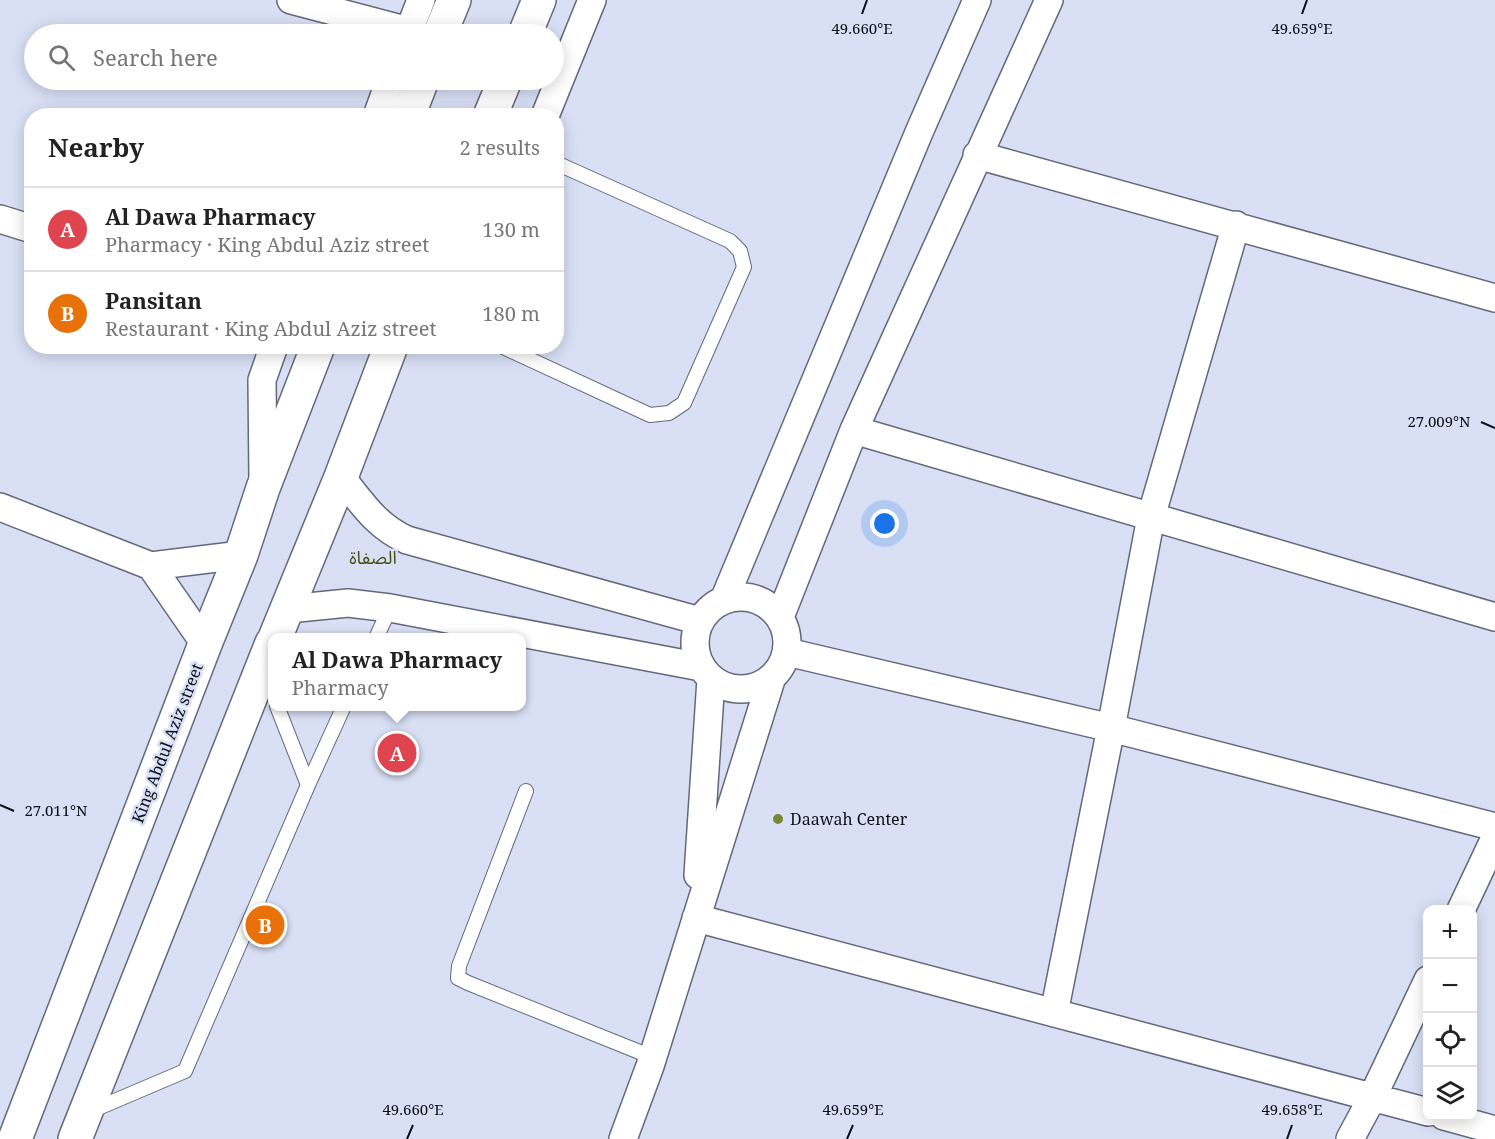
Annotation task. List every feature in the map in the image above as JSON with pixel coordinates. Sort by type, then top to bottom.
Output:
[{"type":"main road","points":[[428,24],[453,0]]},
{"type":"main road","points":[[529,24],[539,0]]},
{"type":"main road","points":[[411,108],[418,90]]},
{"type":"main road","points":[[493,108],[501,90]]},
{"type":"main road","name":"King Abdul Aziz street","points":[[15,1139],[241,555],[263,488],[315,354]]},
{"type":"main road","points":[[281,623],[341,477],[388,354]]},
{"type":"main road","points":[[81,1126],[268,665]]},
{"type":"street","points":[[291,0],[384,24]]},
{"type":"street","points":[[420,24],[421,0]]},
{"type":"street","points":[[564,69],[592,0]]},
{"type":"street","points":[[724,600],[920,130],[977,0]]},
{"type":"street","points":[[780,617],[854,430],[1049,0]]},
{"type":"street","points":[[380,108],[386,90]]},
{"type":"street","points":[[548,108],[556,90]]},
{"type":"street","points":[[977,155],[1495,298]]},
{"type":"street","points":[[0,219],[24,226]]},
{"type":"street","points":[[1054,1013],[1151,517],[1236,225]]},
{"type":"street","points":[[263,488],[262,380],[271,354]]},
{"type":"street","points":[[854,430],[1495,617]]},
{"type":"street","points":[[341,477],[379,522],[392,533],[407,540],[700,621]]},
{"type":"street","points":[[0,507],[151,566],[241,555]]},
{"type":"street","points":[[151,566],[205,644]]},
{"type":"street","points":[[526,636],[706,673],[725,687],[741,690],[757,687],[771,680],[784,663],[787,652],[787,634],[780,617],[769,606],[755,599],[739,597],[724,600],[710,608],[700,621],[695,636],[695,652],[706,673],[696,918]]},
{"type":"street","points":[[281,623],[348,603],[390,608],[512,633]]},
{"type":"street","points":[[787,652],[1111,728],[1495,827]]},
{"type":"street","points":[[623,1139],[652,1057],[771,680]]},
{"type":"street","points":[[1463,905],[1495,837]]},
{"type":"street","points":[[696,918],[1423,1111]]},
{"type":"street","points":[[1350,1139],[1423,991]]},
{"type":"street","points":[[1462,1121],[1495,1130]]},
{"type":"lane","points":[[518,354],[650,415],[669,414],[684,403],[744,267],[740,251],[730,241],[564,167]]},
{"type":"lane","points":[[378,633],[390,608]]},
{"type":"lane","points":[[280,711],[308,785]]},
{"type":"lane","points":[[81,1126],[185,1071],[342,711]]},
{"type":"lane","points":[[526,791],[459,966],[458,978],[652,1057]]},
{"type":"place","name":"Al Dawa Pharmacy","points":[[397,753]]},
{"type":"place","name":"Daawah Center","points":[[778,819]]},
{"type":"place","name":"Pansitan","points":[[265,925]]},
{"type":"district","name":"الصفاة","points":[[373,557]]}]
